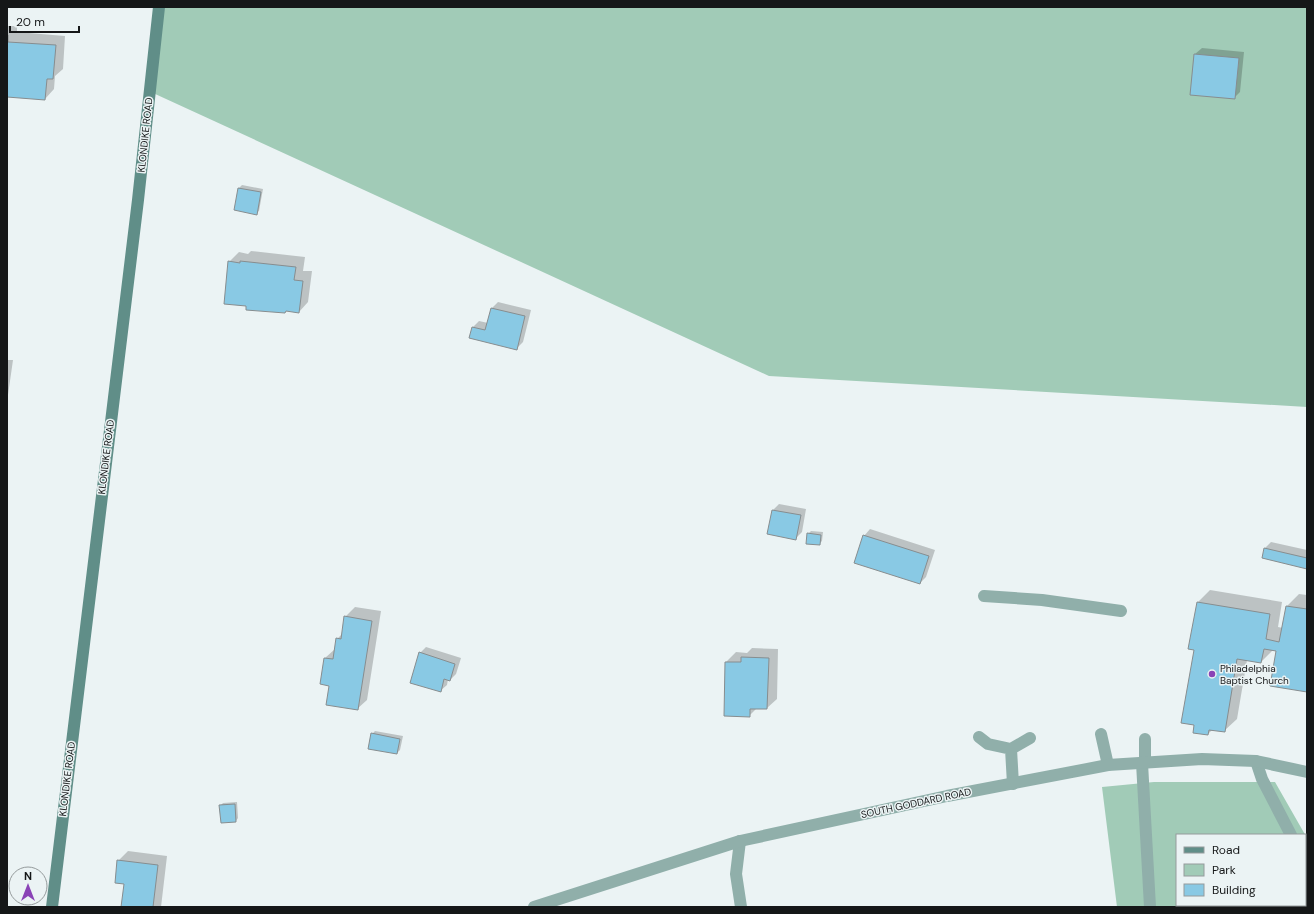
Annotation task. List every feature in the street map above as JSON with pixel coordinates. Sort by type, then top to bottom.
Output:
[{"type":"main road","name":"KLONDIKE ROAD","points":[[52,907],[138,200],[159,7]]},
{"type":"street","points":[[984,596],[1042,600],[1121,611]]},
{"type":"street","points":[[1101,734],[1108,765]]},
{"type":"street","points":[[979,737],[988,744],[1011,749],[1030,738]]},
{"type":"street","points":[[1144,739],[1143,762],[1150,907]]},
{"type":"street","points":[[1011,749],[1013,784]]},
{"type":"street","name":"SOUTH GODDARD ROAD","points":[[534,907],[740,841],[947,796],[1108,765],[1202,759],[1256,761],[1307,772]]},
{"type":"street","points":[[1256,761],[1262,779],[1290,834]]},
{"type":"street","points":[[740,841],[736,874],[741,907]]},
{"type":"green space","points":[[162,7],[1307,7],[1307,407],[769,376],[153,93]]},
{"type":"green space","points":[[1154,782],[1275,782],[1305,834],[1176,834],[1176,906],[1306,906],[1306,836],[1307,838],[1307,907],[1117,907],[1102,787]]},
{"type":"building","points":[[7,35],[8,42],[56,45],[53,79],[47,79],[45,100],[7,97]]},
{"type":"building","points":[[1194,54],[1239,58],[1235,99],[1190,95]]},
{"type":"building","points":[[238,188],[261,192],[257,215],[234,210]]},
{"type":"building","points":[[228,261],[296,267],[294,280],[303,281],[299,313],[286,311],[285,313],[246,310],[246,306],[224,304]]},
{"type":"building","points":[[491,308],[525,316],[517,350],[469,338],[472,327],[485,330]]},
{"type":"building","points":[[772,510],[801,515],[796,540],[767,534]]},
{"type":"building","points":[[807,533],[821,535],[820,545],[806,544]]},
{"type":"building","points":[[863,535],[929,556],[920,584],[854,563]]},
{"type":"building","points":[[1264,548],[1307,558],[1307,569],[1262,558]]},
{"type":"building","name":"Philadelphia Baptist Church","points":[[1197,602],[1270,614],[1266,639],[1279,642],[1286,606],[1307,609],[1307,692],[1270,686],[1276,651],[1264,649],[1261,663],[1237,659],[1225,732],[1209,730],[1208,735],[1193,733],[1194,725],[1181,723],[1194,650],[1188,649]]},
{"type":"building","points":[[344,616],[372,621],[358,710],[326,705],[329,686],[320,684],[324,658],[333,659],[336,638],[341,639]]},
{"type":"building","points":[[419,652],[455,664],[450,681],[444,679],[441,692],[410,683]]},
{"type":"building","points":[[741,657],[769,658],[767,709],[750,709],[750,717],[724,716],[725,662],[741,662]]},
{"type":"building","points":[[371,733],[400,739],[397,754],[368,749]]},
{"type":"building","points":[[235,804],[236,822],[221,823],[219,805]]},
{"type":"building","points":[[117,860],[158,865],[153,907],[121,907],[124,884],[115,883]]},
{"type":"place","name":"Philadelphia Baptist Church","points":[[1212,674]]}]
